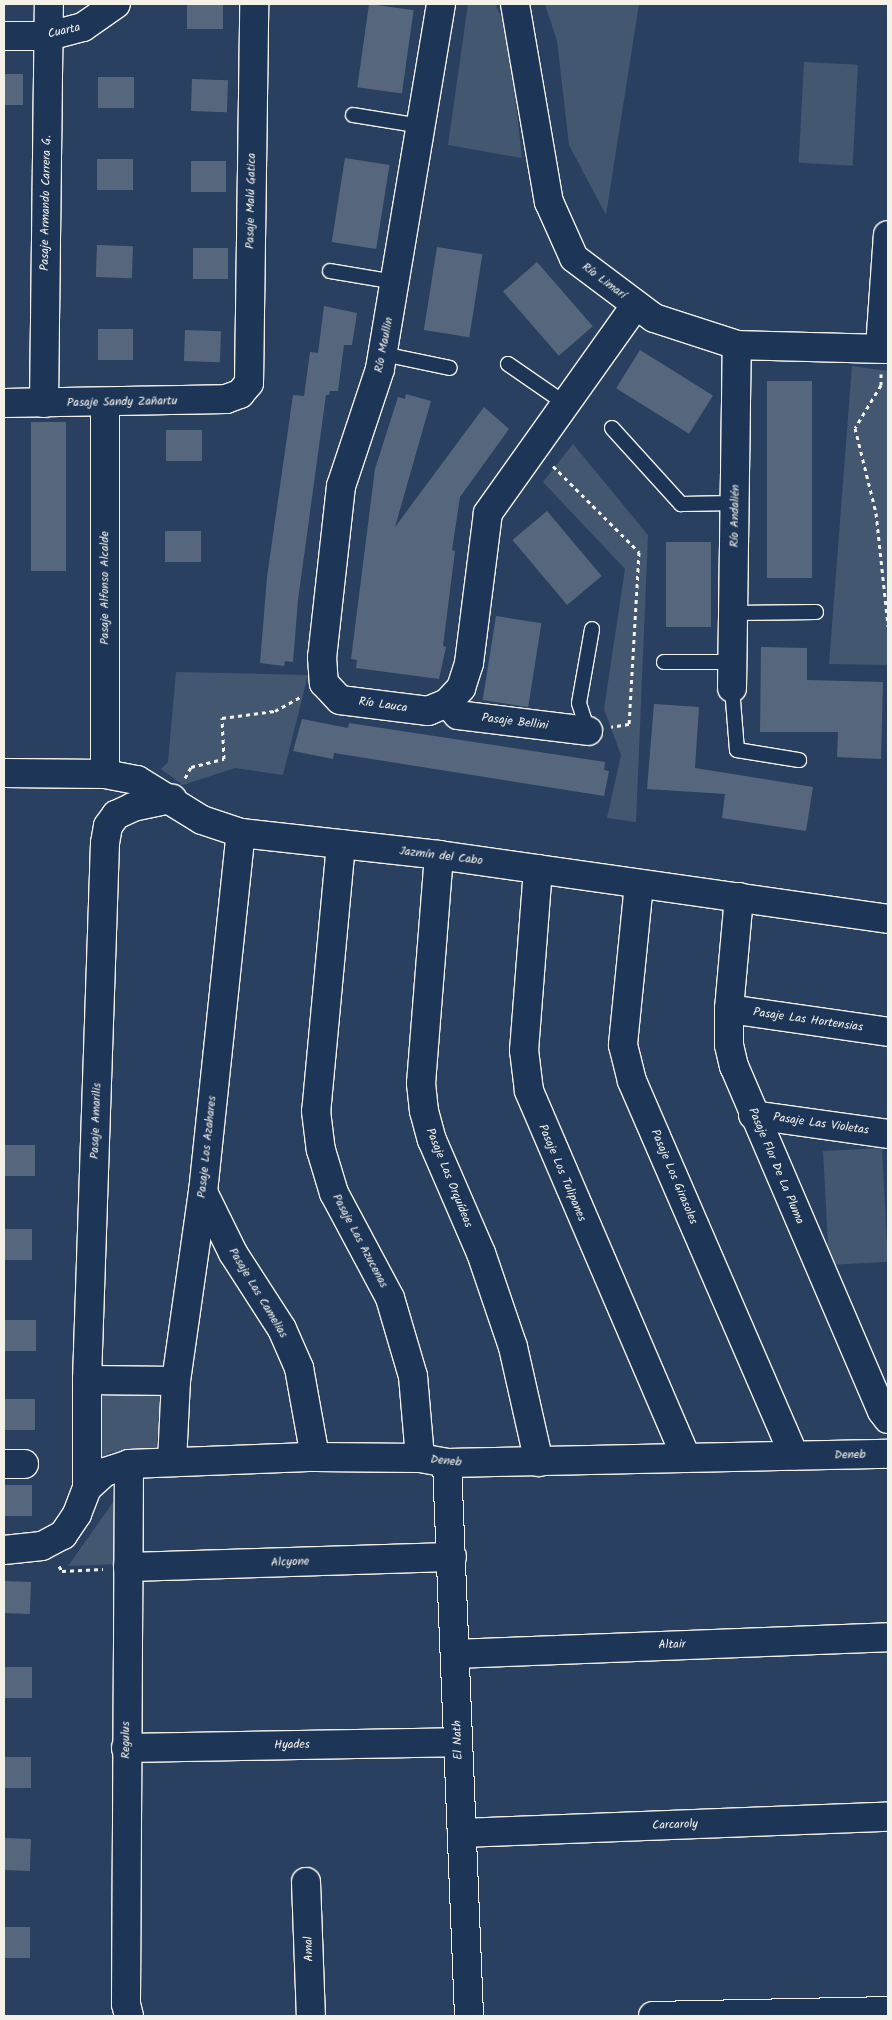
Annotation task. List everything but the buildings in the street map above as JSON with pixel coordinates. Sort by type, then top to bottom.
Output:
[{"type":"street","name":"Pasaje Armando Carrera G.","points":[[44,403],[49,4]]},
{"type":"street","name":"Cuarta","points":[[4,36],[49,36],[83,27],[116,4]]},
{"type":"street","name":"Pasaje Malú Gatica","points":[[240,394],[249,383],[254,4]]},
{"type":"street","name":"Río Maullin","points":[[324,683],[322,657],[341,486],[383,354],[441,4]]},
{"type":"street","name":"Río Limarí","points":[[515,4],[549,202],[574,258],[654,318],[736,345],[884,349]]},
{"type":"street","points":[[884,349],[888,235]]},
{"type":"street","points":[[447,703],[461,688],[469,662],[488,513],[636,305]]},
{"type":"street","name":"Río Andalién","points":[[733,675],[736,345]]},
{"type":"street","name":"Pasaje Sandy Zañartu","points":[[4,403],[226,399],[240,394]]},
{"type":"street","name":"Pasaje Alfonso Alcalde","points":[[105,402],[105,774]]},
{"type":"street","name":"Río Lauca","points":[[324,683],[340,700],[428,712],[447,703]]},
{"type":"street","name":"Pasaje Bellini","points":[[447,703],[458,715],[588,731]]},
{"type":"street","name":"Jazmín del Cabo","points":[[4,773],[105,774],[137,780],[172,799],[202,820],[241,833],[440,855],[888,919]]},
{"type":"street","name":"Pasaje Amarilis","points":[[87,1488],[87,1380],[105,843],[108,826],[116,815],[133,807],[172,799]]},
{"type":"street","name":"Pasaje Los Azahares","points":[[172,1462],[176,1381],[203,1192],[241,833]]},
{"type":"street","name":"Pasaje Las Azucenas","points":[[341,844],[316,1111],[321,1150],[334,1193],[390,1298],[413,1376],[420,1458]]},
{"type":"street","name":"Pasaje Las Orquídeas","points":[[440,855],[420,1084],[424,1111],[432,1140],[481,1253],[514,1347],[538,1462]]},
{"type":"street","name":"Pasaje Los Tulipanes","points":[[538,869],[524,1050],[529,1091],[686,1458]]},
{"type":"street","name":"Pasaje Los Girasoles","points":[[639,884],[623,1045],[632,1081],[794,1456]]},
{"type":"street","name":"Pasaje Flor De La Pluma","points":[[739,897],[728,1009],[729,1045],[734,1066],[753,1115],[882,1411],[888,1419]]},
{"type":"street","name":"Pasaje Las Hortensias","points":[[728,1009],[888,1032]]},
{"type":"street","name":"Pasaje Las Violetas","points":[[753,1115],[888,1134]]},
{"type":"street","name":"Pasaje Las Camelias","points":[[203,1192],[233,1253],[282,1329],[299,1368],[315,1457]]},
{"type":"street","points":[[87,1380],[176,1381]]},
{"type":"street","name":"Deneb","points":[[42,1546],[63,1535],[76,1514],[87,1488],[105,1472],[129,1464],[315,1457],[420,1458],[447,1463],[888,1454]]},
{"type":"street","name":"El Nath","points":[[447,1463],[469,2016]]},
{"type":"street","name":"Regulus","points":[[129,1464],[126,1748],[126,2004],[129,2016]]},
{"type":"street","points":[[4,1550],[42,1546]]},
{"type":"street","name":"Alcyone","points":[[128,1567],[452,1557]]},
{"type":"street","name":"Altair","points":[[455,1654],[888,1637]]},
{"type":"street","name":"Hyades","points":[[126,1748],[457,1742]]},
{"type":"street","name":"Carcaroly","points":[[462,1832],[888,1817]]},
{"type":"street","name":"Amal","points":[[306,1882],[311,2016]]},
{"type":"street","points":[[653,2016],[888,2011]]},
{"type":"lane","points":[[354,115],[421,126]]},
{"type":"lane","points":[[330,271],[395,282]]},
{"type":"lane","points":[[383,354],[450,368]]},
{"type":"lane","points":[[508,364],[566,404]]},
{"type":"lane","points":[[612,428],[681,504],[735,503]]},
{"type":"lane","points":[[734,613],[816,612]]},
{"type":"lane","points":[[588,731],[579,703],[592,629]]},
{"type":"lane","points":[[664,662],[733,675],[737,750],[799,760]]},
{"type":"path","points":[[884,349],[881,386],[855,428],[876,513],[888,626]]},
{"type":"path","points":[[535,448],[639,552],[629,724],[588,731]]},
{"type":"path","points":[[172,799],[191,767],[224,759],[222,718],[275,711],[324,683]]},
{"type":"path","points":[[42,1546],[62,1571],[128,1567]]},
{"type":"shaded area","points":[[468,4],[495,4],[508,31],[522,158],[448,145]]},
{"type":"shaded area","points":[[545,4],[639,4],[606,215],[569,145],[557,41]]},
{"type":"shaded area","points":[[804,62],[858,65],[853,166],[799,163]]},
{"type":"shaded area","points":[[852,366],[888,371],[888,665],[829,664]]},
{"type":"shaded area","points":[[573,444],[648,535],[636,822],[607,818],[621,755],[604,709],[625,569],[543,482]]},
{"type":"shaded area","points":[[176,672],[308,675],[283,775],[235,768],[183,785],[161,769],[168,762]]},
{"type":"shaded area","points":[[882,1148],[888,1262],[829,1265],[823,1151]]},
{"type":"shaded area","points":[[163,1390],[156,1450],[111,1452],[97,1460],[97,1391]]},
{"type":"shaded area","points":[[119,1494],[122,1564],[68,1566]]}]
